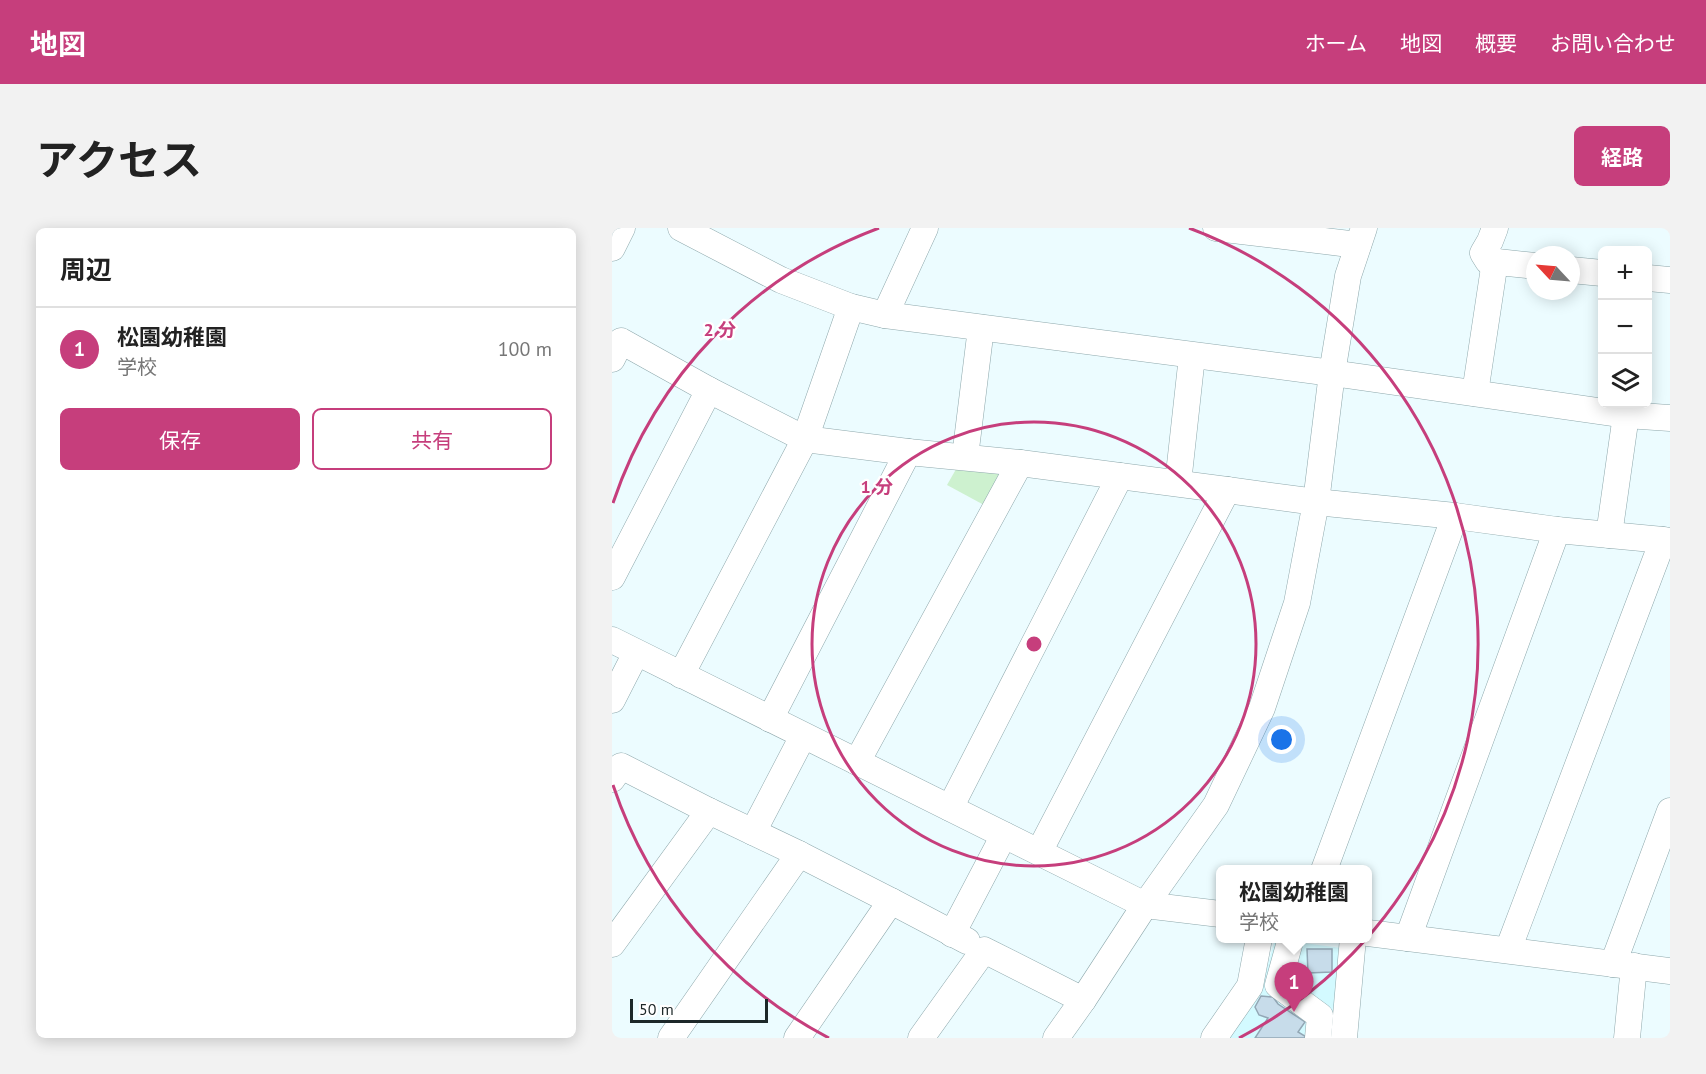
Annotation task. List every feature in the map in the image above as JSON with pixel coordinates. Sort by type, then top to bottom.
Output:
[{"type":"street","points":[[612,248],[622,228]]},
{"type":"street","points":[[885,315],[925,228]]},
{"type":"street","points":[[1056,1038],[1145,905],[1216,805],[1262,708],[1297,603],[1316,502],[1332,373],[1348,276],[1361,237],[1216,228]]},
{"type":"street","points":[[1495,228],[1483,253],[1488,261],[1526,265]]},
{"type":"street","points":[[693,231],[781,280],[851,308],[885,315],[1332,373],[1626,415],[1670,418]]},
{"type":"street","points":[[1475,393],[1495,261]]},
{"type":"street","points":[[1580,271],[1598,273]]},
{"type":"street","points":[[1652,278],[1670,280]]},
{"type":"street","points":[[681,675],[805,439],[851,308]]},
{"type":"street","points":[[964,458],[981,328]]},
{"type":"street","points":[[615,345],[805,439],[1020,463],[1316,502],[1667,541],[1508,951]]},
{"type":"street","points":[[1178,483],[1192,356]]},
{"type":"street","points":[[612,577],[709,390]]},
{"type":"street","points":[[1609,535],[1626,415]]},
{"type":"street","points":[[770,719],[908,452]]},
{"type":"street","points":[[856,762],[1020,463]]},
{"type":"street","points":[[950,808],[1120,476]]},
{"type":"street","points":[[1039,852],[1227,490]]},
{"type":"street","points":[[1326,865],[1455,516]]},
{"type":"street","points":[[1408,938],[1557,530]]},
{"type":"street","points":[[612,640],[1145,905],[1216,913]]},
{"type":"street","points":[[612,700],[636,652]]},
{"type":"street","points":[[753,832],[803,736]]},
{"type":"street","points":[[615,769],[799,854],[1083,1000]]},
{"type":"street","points":[[612,944],[709,811]]},
{"type":"street","points":[[1627,1038],[1624,965],[1670,811]]},
{"type":"street","points":[[952,934],[1004,835]]},
{"type":"street","points":[[671,1038],[799,854]]},
{"type":"street","points":[[797,1038],[891,901]]},
{"type":"street","points":[[1372,934],[1670,971]]},
{"type":"street","points":[[1214,1038],[1250,986],[1258,943]]},
{"type":"street","points":[[1290,943],[1278,985],[1320,1016],[1318,1038]]},
{"type":"street","points":[[1344,1038],[1353,943]]},
{"type":"street","points":[[921,1038],[984,950]]},
{"type":"shaded area","points":[[1274,943],[1304,943],[1348,949],[1340,1038],[1228,1038],[1262,986]]},
{"type":"green space","points":[[959,464],[1002,468],[984,505],[947,485]]},
{"type":"building","points":[[1307,949],[1332,949],[1332,972],[1308,973]]},
{"type":"building","points":[[1261,996],[1273,997],[1278,1004],[1305,1022],[1298,1032],[1308,1038],[1255,1038],[1268,1018],[1259,1015],[1255,1007]]},
{"type":"place","name":"松園幼稚園","points":[[1294,1012]]}]
